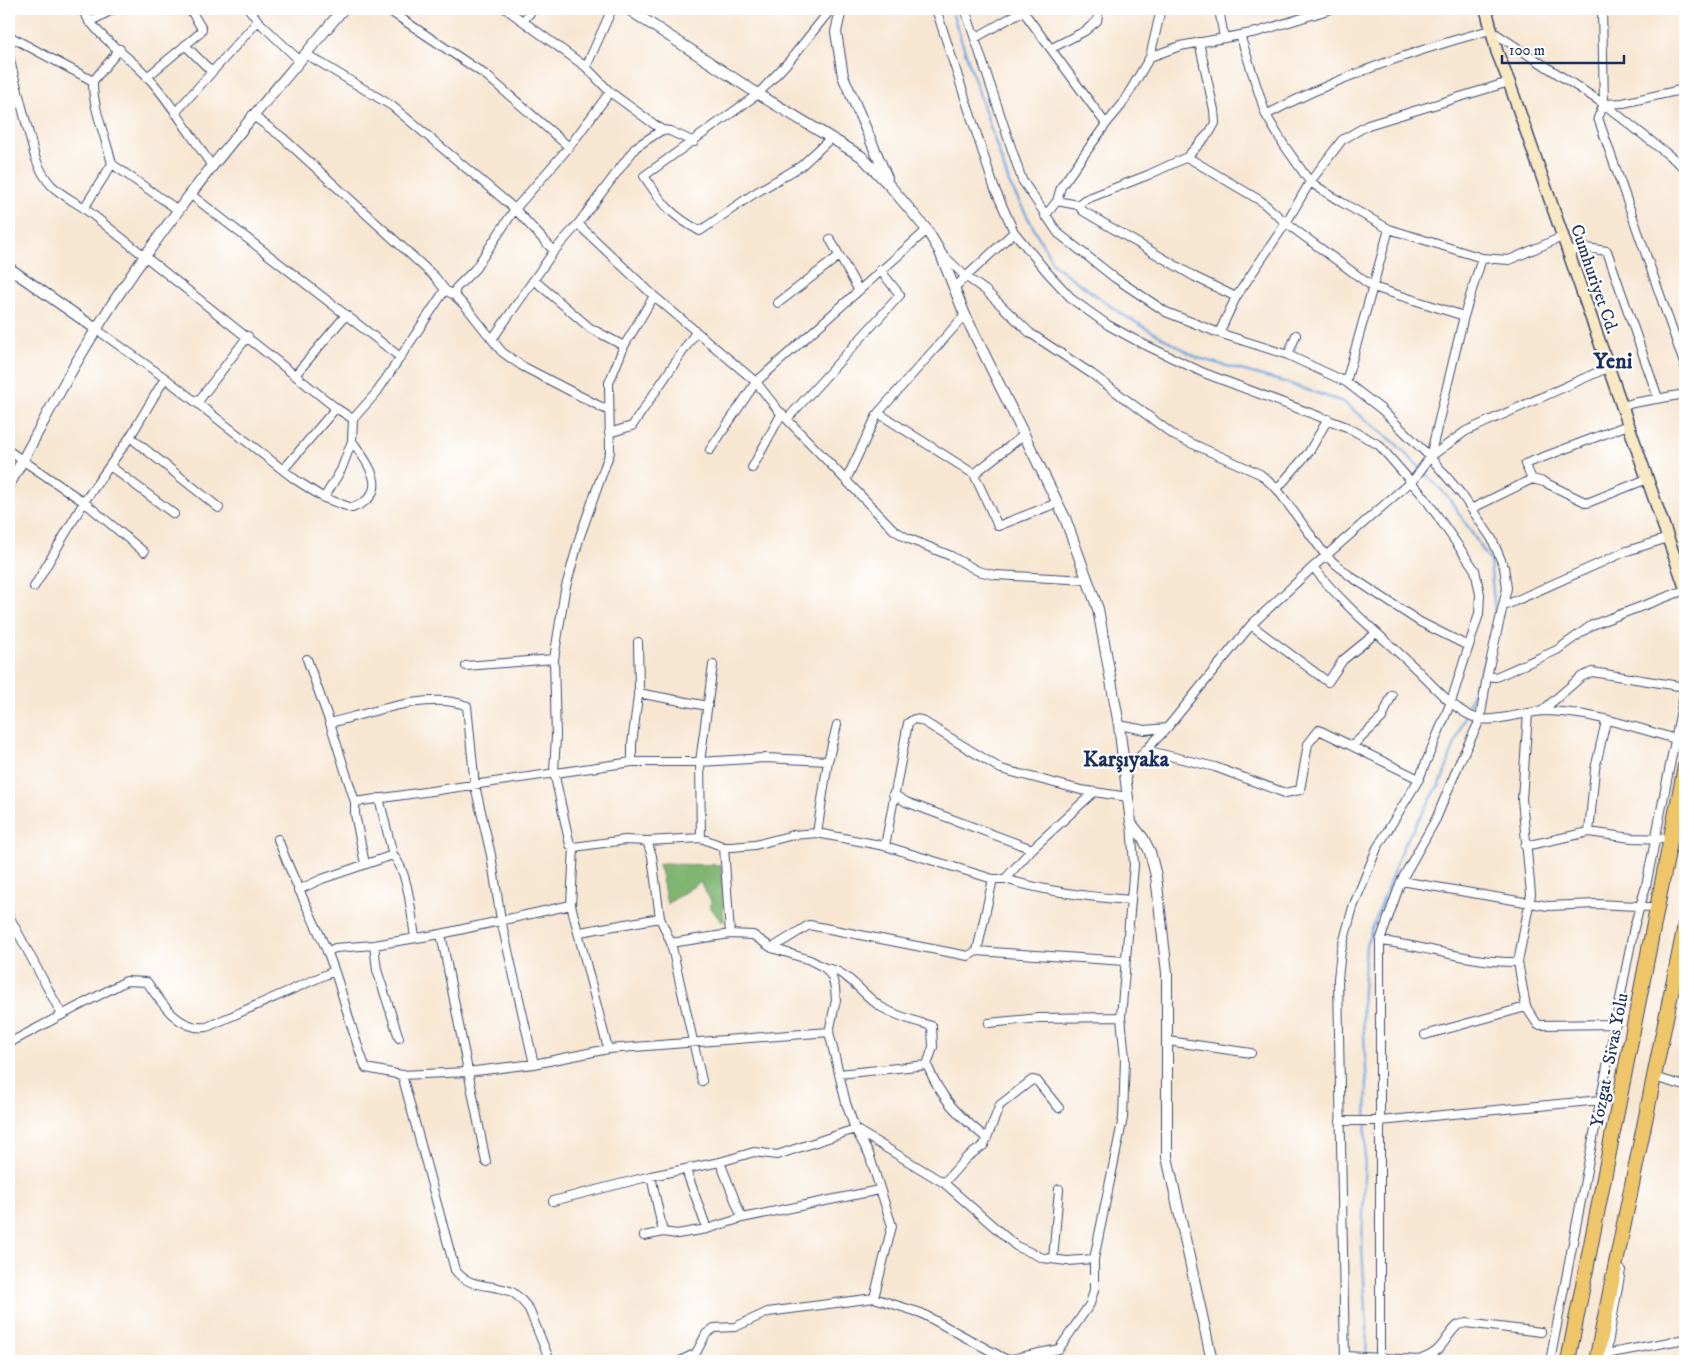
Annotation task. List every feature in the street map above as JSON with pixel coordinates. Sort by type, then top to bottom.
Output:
[{"type":"highway","name":"Yozgat - Sivas Yolu","points":[[1568,1361],[1685,766]]},
{"type":"highway","points":[[1603,1359],[1685,925]]},
{"type":"main road","name":"Cumhuriyet Cd.","points":[[1486,9],[1490,30],[1685,589]]},
{"type":"street","points":[[82,9],[89,22],[120,49],[147,77],[212,166]]},
{"type":"street","points":[[89,22],[114,9]]},
{"type":"street","points":[[147,77],[202,29],[190,9]]},
{"type":"street","points":[[249,9],[258,21],[304,58],[392,106],[514,209],[554,251]]},
{"type":"street","points":[[9,485],[96,329],[178,210],[252,115],[304,58],[343,9]]},
{"type":"street","points":[[387,9],[487,76],[569,147]]},
{"type":"street","points":[[506,9],[524,20],[586,67],[610,92],[662,130],[670,131],[694,142]]},
{"type":"street","points":[[524,20],[532,9]]},
{"type":"street","points":[[586,67],[612,9]]},
{"type":"street","points":[[628,9],[758,94],[861,156],[890,186],[927,230],[939,250],[965,314],[1058,503],[1098,609],[1119,726],[1131,823],[1134,865],[1121,1016],[1125,1059],[1123,1118],[1094,1259],[1094,1290],[1090,1304],[1059,1349],[1007,1360],[921,1313],[874,1298],[768,1312],[735,1327],[714,1328],[706,1334],[696,1353],[680,1361]]},
{"type":"street","points":[[831,9],[790,60],[758,94],[694,142],[644,176],[665,206],[678,219],[700,231],[752,195],[801,166],[831,138]]},
{"type":"street","points":[[841,9],[836,32],[843,76],[890,186]]},
{"type":"street","points":[[936,9],[984,159],[1014,232],[1047,272],[1074,300],[1108,325],[1204,373],[1328,419],[1359,433],[1379,446],[1412,479],[1475,570],[1480,594],[1479,614],[1468,646],[1453,704],[1420,779],[1377,848],[1353,907],[1341,951],[1338,979],[1340,1121],[1347,1358],[1419,1360],[1430,1356],[1443,1346],[1458,1325],[1466,1323],[1541,1332]]},
{"type":"street","points":[[966,9],[1022,180],[1058,233],[1075,248],[1159,307],[1219,333],[1288,355],[1346,382],[1380,409],[1430,457],[1492,539],[1504,567],[1507,588],[1486,676],[1480,720],[1436,818],[1401,881],[1380,941],[1377,1358]]},
{"type":"street","points":[[1052,48],[1085,31],[1097,21],[1099,9]]},
{"type":"street","points":[[1045,216],[1057,201],[1061,187],[1120,106],[1150,56],[1161,9]]},
{"type":"street","points":[[1219,9],[1224,38]]},
{"type":"street","points":[[1150,56],[1180,46],[1240,35],[1326,9]]},
{"type":"street","points":[[1602,9],[1604,104],[1598,118],[1685,366]]},
{"type":"street","points":[[975,38],[1025,10],[1059,61],[1106,124]]},
{"type":"street","points":[[174,114],[258,21]]},
{"type":"street","points":[[1266,115],[1317,89],[1446,42],[1490,30],[1604,104],[1685,168]]},
{"type":"street","points":[[1240,35],[1266,115],[1310,182],[1389,229],[1482,258],[1509,260],[1562,237]]},
{"type":"street","points":[[9,36],[93,81]]},
{"type":"street","points":[[1057,201],[1078,204],[1186,157],[1210,132],[1215,123],[1214,110],[1198,42]]},
{"type":"street","points":[[185,45],[211,71]]},
{"type":"street","points":[[120,49],[93,81],[94,98],[112,164],[178,210]]},
{"type":"street","points":[[9,56],[41,173],[50,187],[84,208],[296,374],[336,408],[353,419]]},
{"type":"street","points":[[1219,333],[1236,297],[1286,223],[1310,182],[1342,140],[1368,125],[1509,82]]},
{"type":"street","points":[[1604,104],[1623,103],[1685,89]]},
{"type":"street","points":[[454,295],[456,288],[476,269],[514,209],[569,147],[610,92]]},
{"type":"street","points":[[252,115],[282,137],[435,277],[445,290],[454,295],[493,338],[502,352],[522,366],[609,412]]},
{"type":"street","points":[[493,338],[554,251],[578,224],[636,148],[662,130]]},
{"type":"street","points":[[1186,157],[1261,201],[1286,223],[1373,287],[1464,316]]},
{"type":"street","points":[[84,208],[112,164]]},
{"type":"street","points":[[190,194],[400,357]]},
{"type":"street","points":[[1078,204],[1083,211],[1195,277],[1236,297]]},
{"type":"street","points":[[578,224],[654,296],[756,382],[785,416],[894,530],[907,538],[951,556],[978,571],[994,575],[1087,580]]},
{"type":"street","points":[[1346,382],[1389,229]]},
{"type":"street","points":[[710,450],[756,382],[858,289],[927,230]]},
{"type":"street","points":[[955,287],[1014,232]]},
{"type":"street","points":[[830,239],[858,289]]},
{"type":"street","points":[[1568,252],[1586,248],[1606,251],[1658,398]]},
{"type":"street","points":[[939,250],[965,276],[986,290],[1030,333],[1092,374],[1175,436],[1260,474],[1277,489],[1326,556],[1350,576],[1420,622],[1468,646]]},
{"type":"street","points":[[778,303],[839,256]]},
{"type":"street","points":[[1430,457],[1464,316],[1482,258]]},
{"type":"street","points":[[9,268],[165,378],[283,470],[324,498],[352,508],[364,502],[372,491],[375,480],[374,472],[352,441]]},
{"type":"street","points":[[752,468],[785,416],[900,295],[880,270]]},
{"type":"street","points":[[534,280],[590,328],[624,346]]},
{"type":"street","points":[[324,498],[341,470],[352,441],[353,419],[377,392],[445,290]]},
{"type":"street","points":[[654,296],[624,346],[609,383],[610,452],[580,536],[565,590],[554,659],[556,736],[554,772],[570,845],[574,847],[625,840],[647,841],[701,838],[724,847],[755,845],[793,835],[817,833],[885,846],[993,880],[1005,879],[1072,896],[1131,900]]},
{"type":"street","points":[[846,480],[878,413],[965,314]]},
{"type":"street","points":[[296,374],[346,315]]},
{"type":"street","points":[[609,433],[632,426],[696,332]]},
{"type":"street","points":[[1288,355],[1296,335]]},
{"type":"street","points":[[197,403],[248,336]]},
{"type":"street","points":[[1125,772],[1167,728],[1251,625],[1313,566],[1412,479],[1430,457],[1466,431],[1608,368]]},
{"type":"street","points":[[34,587],[84,502],[130,437],[165,378]]},
{"type":"street","points":[[1621,407],[1685,394]]},
{"type":"street","points":[[283,470],[336,408]]},
{"type":"street","points":[[878,413],[974,474],[998,526],[1058,503]]},
{"type":"street","points":[[1277,489],[1309,452],[1328,419]]},
{"type":"street","points":[[1532,479],[1525,464],[1628,425]]},
{"type":"street","points":[[974,474],[1025,434]]},
{"type":"street","points":[[130,437],[219,508]]},
{"type":"street","points":[[9,451],[84,502],[144,552]]},
{"type":"street","points":[[110,466],[174,514]]},
{"type":"street","points":[[1471,509],[1532,479],[1544,482],[1587,503],[1647,479]]},
{"type":"street","points":[[1504,606],[1627,551],[1668,538]]},
{"type":"street","points":[[1313,566],[1330,588],[1376,634],[1453,704],[1480,720],[1542,711],[1583,715],[1676,740]]},
{"type":"street","points":[[1486,676],[1496,676],[1557,650],[1592,625],[1685,589]]},
{"type":"street","points":[[1251,625],[1328,682],[1343,660],[1376,634]]},
{"type":"street","points":[[632,762],[632,744],[638,693],[638,642]]},
{"type":"street","points":[[307,659],[355,802],[355,814],[365,864]]},
{"type":"street","points":[[466,666],[554,659]]},
{"type":"street","points":[[701,838],[700,762],[713,666]]},
{"type":"street","points":[[1542,711],[1581,677],[1592,672],[1685,688],[1676,740],[1634,927],[1550,1361]]},
{"type":"street","points":[[638,693],[708,706]]},
{"type":"street","points":[[1352,746],[1382,718],[1392,695]]},
{"type":"street","points":[[330,723],[431,701],[460,703],[467,706],[475,786],[492,855],[501,920],[534,1064]]},
{"type":"street","points":[[1528,713],[1522,799],[1530,902],[1518,962],[1526,1007],[1538,1024],[1616,1024]]},
{"type":"street","points":[[885,846],[893,794],[908,723],[914,719],[921,720],[1001,770],[1094,792],[1128,797]]},
{"type":"street","points":[[1589,832],[1595,769],[1606,720]]},
{"type":"street","points":[[817,833],[828,761],[837,725]]},
{"type":"street","points":[[1119,726],[1145,730],[1167,728]]},
{"type":"street","points":[[1144,750],[1216,767],[1285,793],[1300,790],[1308,744],[1319,730],[1420,779]]},
{"type":"street","points":[[355,802],[632,762],[700,762],[766,758],[828,761]]},
{"type":"street","points":[[1005,879],[1032,849],[1094,792]]},
{"type":"street","points":[[893,794],[906,802],[1032,849]]},
{"type":"street","points":[[379,798],[393,855],[398,860],[407,888],[415,937]]},
{"type":"street","points":[[1131,823],[1143,838],[1150,852],[1156,876],[1167,973],[1167,1157],[1210,1361]]},
{"type":"street","points":[[1525,846],[1589,832],[1631,838],[1671,839]]},
{"type":"street","points":[[278,839],[298,890],[334,970],[352,1035],[366,1068],[402,1075],[467,1072],[534,1064],[608,1049],[829,1032]]},
{"type":"street","points":[[647,841],[652,856],[660,918],[672,943],[702,1081]]},
{"type":"street","points":[[574,847],[572,905],[608,1049]]},
{"type":"street","points":[[724,847],[730,934]]},
{"type":"street","points":[[298,890],[322,879],[393,855]]},
{"type":"street","points":[[977,951],[993,880]]},
{"type":"street","points":[[1401,881],[1548,906],[1596,904],[1658,907]]},
{"type":"street","points":[[327,952],[336,948],[374,945],[440,934],[572,905]]},
{"type":"street","points":[[9,916],[62,1015]]},
{"type":"street","points":[[580,932],[660,918]]},
{"type":"street","points":[[772,948],[809,924],[962,957],[977,951],[1125,961]]},
{"type":"street","points":[[440,934],[486,1162]]},
{"type":"street","points":[[672,943],[730,934],[752,935],[772,948],[810,960],[825,968],[835,969],[881,1007],[902,1018],[932,1026],[933,1047],[926,1065]]},
{"type":"street","points":[[1685,938],[1603,1359],[1685,1339]]},
{"type":"street","points":[[1380,941],[1496,962],[1518,962]]},
{"type":"street","points":[[374,945],[376,970],[399,1038]]},
{"type":"street","points":[[825,968],[832,977],[835,988],[836,1000],[829,1032],[839,1074],[855,1129],[869,1154],[892,1226],[874,1298]]},
{"type":"street","points":[[9,1043],[126,982],[140,980],[147,982],[171,1014],[197,1029],[207,1027],[334,970]]},
{"type":"street","points":[[1424,1035],[1526,1007]]},
{"type":"street","points":[[989,1023],[1039,1018],[1121,1016]]},
{"type":"street","points":[[1168,1041],[1251,1053]]},
{"type":"street","points":[[839,1074],[926,1065]]},
{"type":"street","points":[[926,1065],[950,1107],[985,1137]]},
{"type":"street","points":[[402,1075],[455,1270],[466,1281],[512,1292],[523,1302],[529,1309],[550,1361]]},
{"type":"street","points":[[1657,1078],[1685,1086]]},
{"type":"street","points":[[944,1183],[966,1158],[984,1145],[985,1137],[1000,1105],[1032,1080],[1037,1081],[1059,1108]]},
{"type":"street","points":[[1340,1121],[1380,1122],[1601,1100]]},
{"type":"street","points":[[553,1201],[651,1176],[720,1162],[754,1152],[777,1155],[855,1129],[944,1183],[1016,1246],[1043,1258],[1067,1261],[1094,1259]]},
{"type":"street","points":[[720,1162],[742,1218]]},
{"type":"street","points":[[686,1170],[707,1229]]},
{"type":"street","points":[[651,1176],[663,1232]]},
{"type":"street","points":[[1053,1259],[1059,1189]]},
{"type":"street","points":[[644,1236],[663,1232],[676,1234],[707,1229],[742,1218],[879,1190]]},
{"type":"street","points":[[1020,1357],[1045,1361]]},
{"type":"green space","points":[[659,864],[721,865],[724,921],[721,921],[710,907],[711,901],[700,882],[667,904]]},
{"type":"waterway","points":[[951,9],[1009,183],[1054,265],[1120,313],[1198,358],[1284,382],[1343,402],[1394,442],[1419,467]]},
{"type":"waterway","points":[[1423,471],[1449,498],[1490,561],[1496,625]]},
{"type":"waterway","points":[[1366,1361],[1367,1326],[1362,1249],[1367,1086],[1362,1005],[1366,945],[1403,846],[1442,780],[1491,642]]},
{"type":"district","name":"Yeni","points":[[1613,360]]},
{"type":"district","name":"Karşıyaka","points":[[1126,758]]}]
